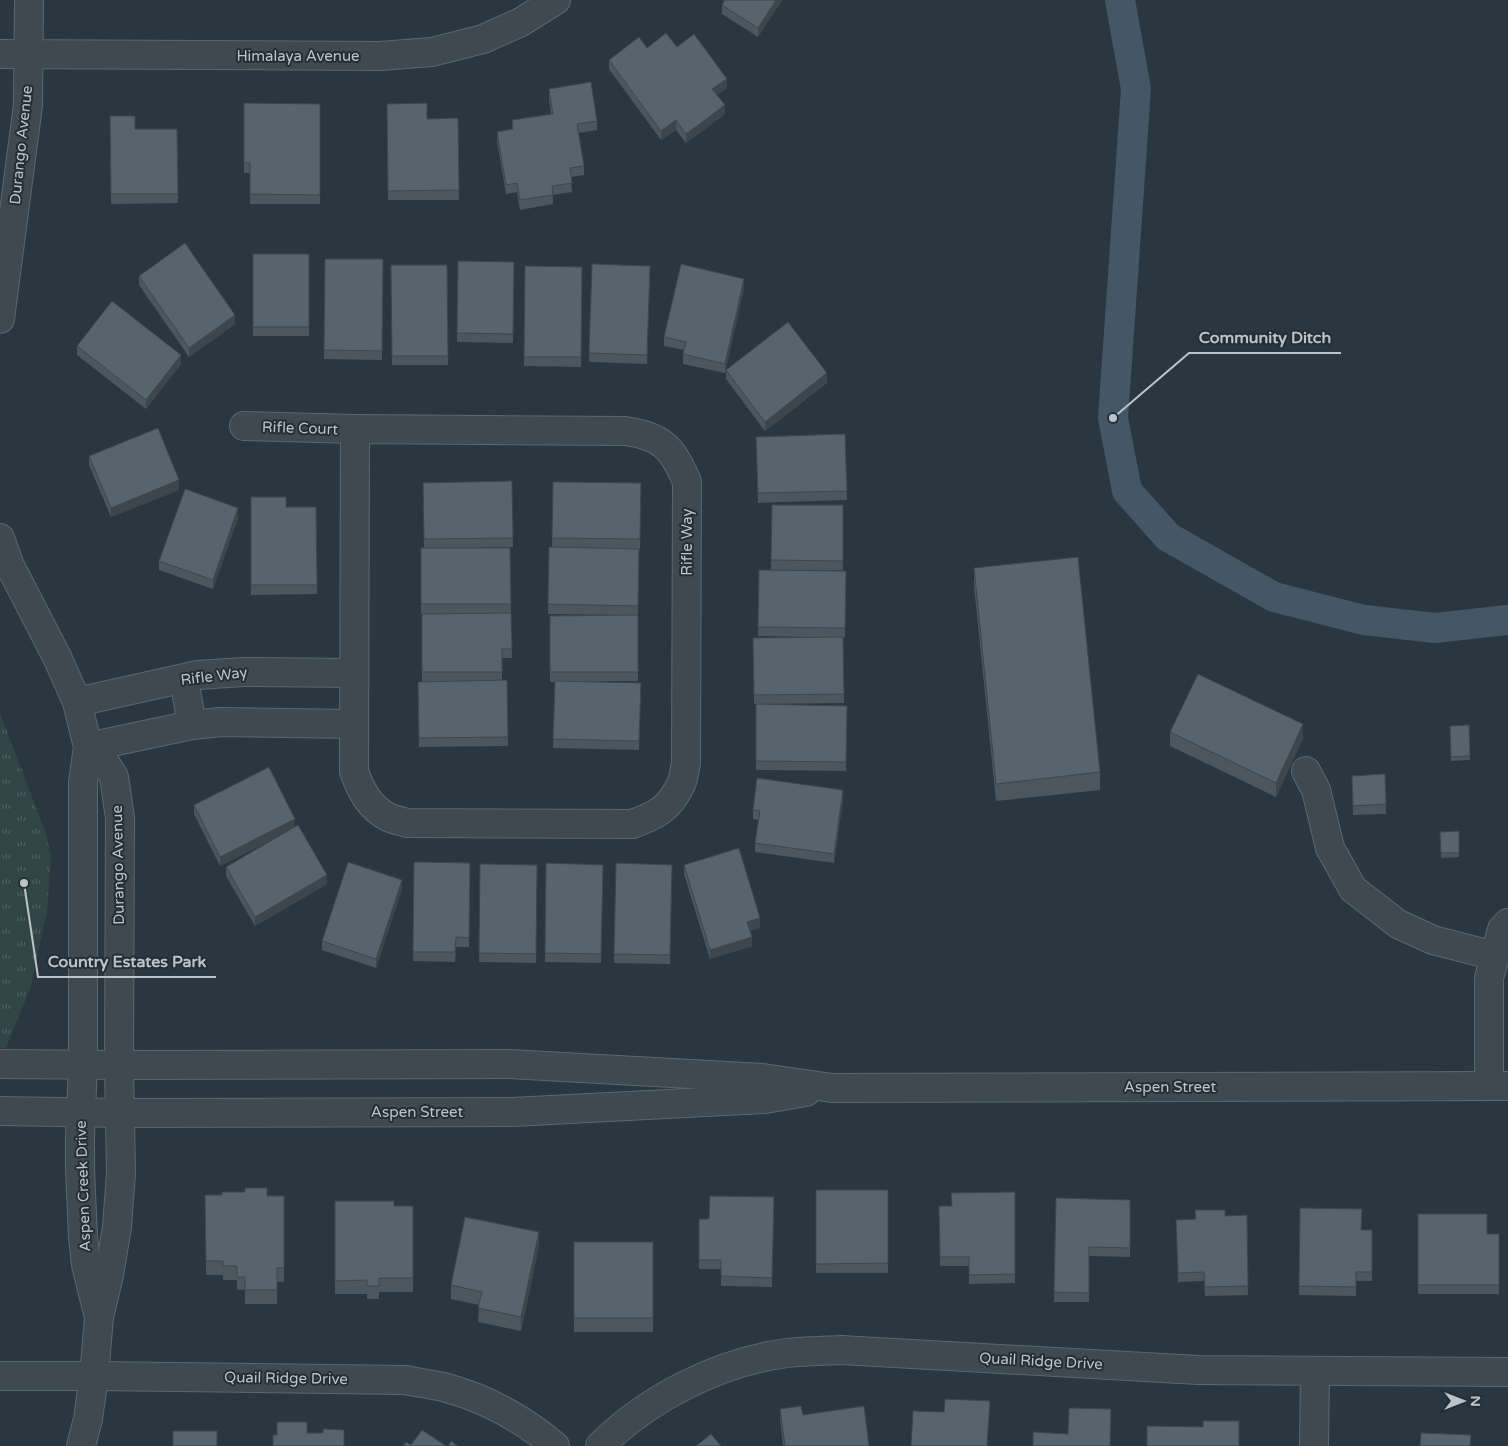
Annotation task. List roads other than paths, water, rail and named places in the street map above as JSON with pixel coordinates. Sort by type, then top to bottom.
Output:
[{"type":"street","name":"Durango Avenue","points":[[0,319],[28,105],[29,0]]},
{"type":"street","name":"Himalaya Avenue","points":[[0,54],[380,56],[432,52],[483,39],[521,22],[556,0]]},
{"type":"street","name":"Rifle Court","points":[[244,426],[356,429]]},
{"type":"street","name":"Rifle Way","points":[[356,429],[626,431],[644,434],[664,445],[678,460],[687,482],[686,764],[681,785],[670,803],[654,816],[632,824],[408,822],[388,817],[372,805],[360,790],[354,771],[353,724],[356,429]]},
{"type":"street","points":[[1,546],[57,657],[77,702],[88,747],[83,782],[83,1064],[81,1112]]},
{"type":"street","name":"Rifle Way","points":[[77,702],[198,675],[243,672],[354,673]]},
{"type":"street","points":[[184,679],[192,725]]},
{"type":"street","points":[[88,747],[192,725],[222,722],[353,724]]},
{"type":"street","name":"Durango Avenue","points":[[88,747],[104,761],[114,777],[120,818],[120,1113]]},
{"type":"street","points":[[1306,771],[1316,790],[1330,848],[1353,889],[1398,924],[1433,940],[1495,956]]},
{"type":"street","points":[[1498,1086],[1489,978],[1502,929],[1508,923]]},
{"type":"street","name":"Aspen Street","points":[[0,1064],[509,1064],[763,1078],[832,1088],[1498,1086]]},
{"type":"street","name":"Aspen Street","points":[[0,1111],[120,1113],[512,1112],[765,1099],[832,1088]]},
{"type":"street","name":"Aspen Creek Drive","points":[[81,1112],[80,1169],[83,1237],[86,1265],[99,1317]]},
{"type":"street","name":"Aspen Creek Drive","points":[[81,1446],[88,1419],[99,1317],[109,1275],[116,1227],[121,1173],[120,1113]]},
{"type":"street","name":"Quail Ridge Drive","points":[[600,1446],[613,1433],[652,1404],[694,1381],[739,1364],[787,1353],[841,1350],[1198,1370],[1508,1372]]},
{"type":"street","points":[[1314,1371],[1314,1446]]},
{"type":"street","name":"Quail Ridge Drive","points":[[0,1376],[405,1380],[445,1387],[484,1400],[520,1419],[555,1446]]},
{"type":"waterway","points":[[1120,0],[1136,89],[1113,418],[1127,491],[1168,537],[1274,597],[1364,620],[1435,628],[1508,620]]},
{"type":"place","name":"Community Ditch","points":[[1113,418]]},
{"type":"place","name":"Country Estates Park","points":[[24,883]]}]
